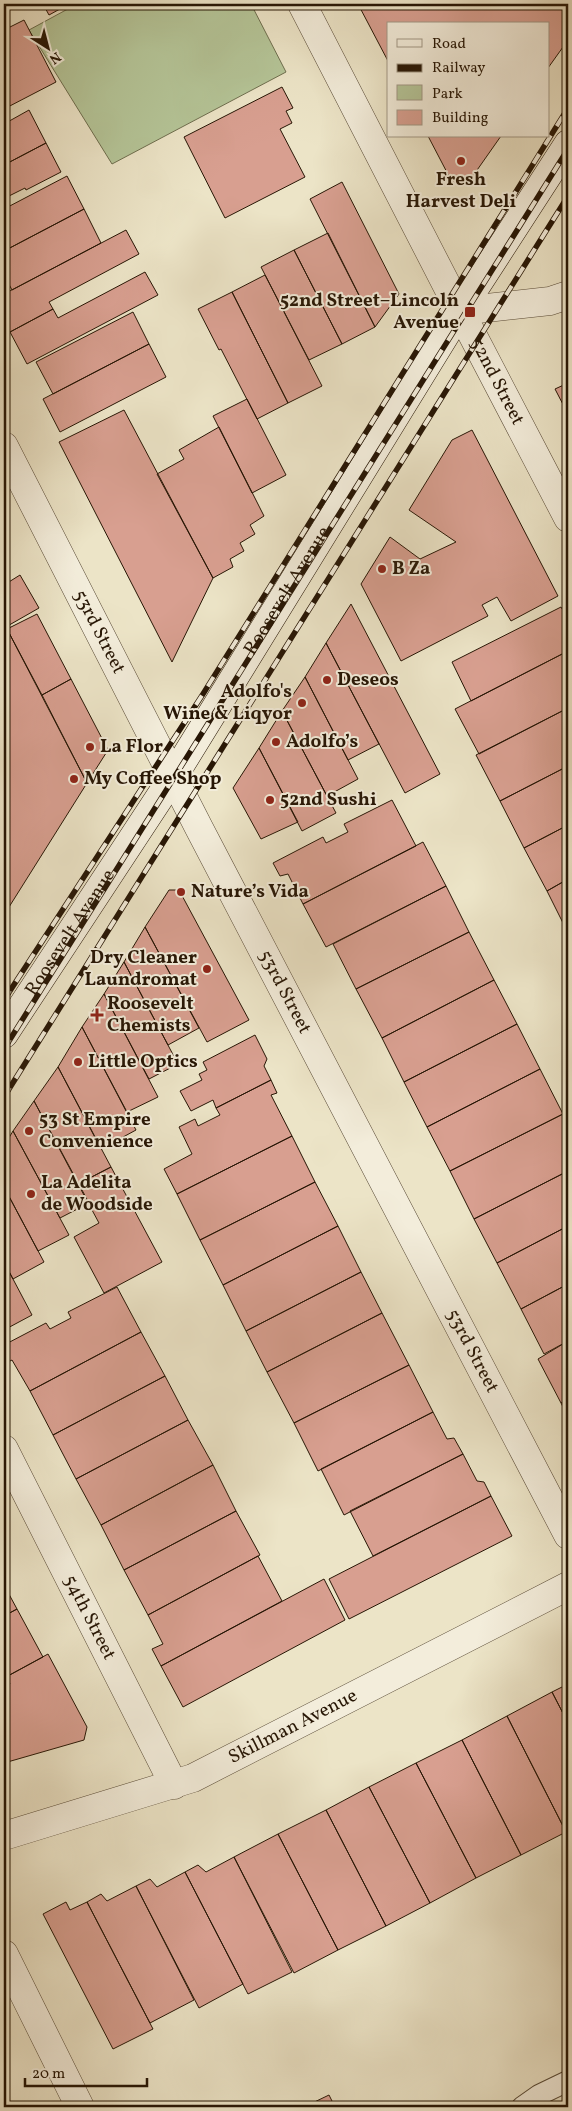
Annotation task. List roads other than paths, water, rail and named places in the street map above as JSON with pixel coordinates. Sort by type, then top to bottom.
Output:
[{"type":"street","name":"52nd Street","points":[[302,4],[568,518]]},
{"type":"street","name":"Roosevelt Avenue","points":[[4,1034],[173,777],[460,311],[568,144]]},
{"type":"street","points":[[460,311],[550,301],[568,295]]},
{"type":"street","name":"53rd Street","points":[[4,446],[173,777],[568,1535]]},
{"type":"street","name":"54th Street","points":[[4,1449],[174,1785]]},
{"type":"street","name":"Skillman Avenue","points":[[4,1836],[174,1785],[214,1769],[568,1586]]},
{"type":"street","points":[[4,1954],[80,2107]]},
{"type":"lane","points":[[522,2107],[539,2095],[568,2081]]},
{"type":"railway","points":[[550,137],[568,108]]},
{"type":"railway","points":[[4,1000],[203,694],[549,138]]},
{"type":"railway","points":[[4,1049],[568,149]]},
{"type":"railway","points":[[4,1097],[568,196]]},
{"type":"place","name":"Fresh Harvest Deli","points":[[461,161]]},
{"type":"place","name":"52nd Street–Lincoln Avenue","points":[[470,312]]},
{"type":"place","name":"B Za","points":[[382,569]]},
{"type":"place","name":"Deseos","points":[[327,680]]},
{"type":"place","name":"Adolfo's Wine & Liqyor","points":[[302,703]]},
{"type":"place","name":"Adolfo’s","points":[[276,742]]},
{"type":"place","name":"La Flor","points":[[90,747]]},
{"type":"place","name":"My Coffee Shop","points":[[74,779]]},
{"type":"place","name":"52nd Sushi","points":[[270,800]]},
{"type":"place","name":"Nature’s Vida","points":[[181,892]]},
{"type":"place","name":"Dry Cleaner Laundromat","points":[[207,969]]},
{"type":"place","name":"Roosevelt Chemists","points":[[97,1015]]},
{"type":"place","name":"Little Optics","points":[[78,1062]]},
{"type":"place","name":"53 St Empire Convenience","points":[[29,1131]]},
{"type":"place","name":"La Adelita de Woodside","points":[[31,1194]]}]
